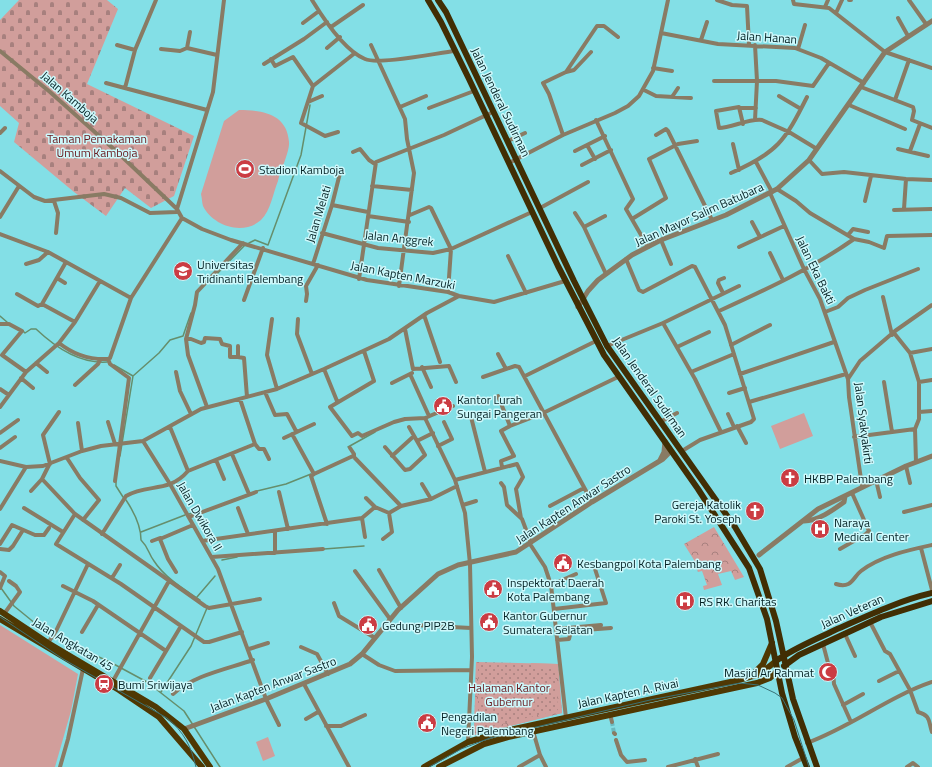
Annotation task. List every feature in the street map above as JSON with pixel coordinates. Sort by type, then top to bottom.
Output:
[{"type":"highway","name":"Jalan Jenderal Sudirman","points":[[428,0],[469,79],[565,281],[596,341],[618,377],[665,441],[729,535],[749,568],[762,600],[782,693],[807,767]]},
{"type":"highway","name":"Jalan Jenderal Sudirman","points":[[438,0],[446,12],[583,299],[607,346],[682,451],[751,553],[764,580],[776,621],[793,699],[807,743],[817,767]]},
{"type":"highway","points":[[469,79],[476,75]]},
{"type":"highway","points":[[532,212],[540,208]]},
{"type":"highway","points":[[669,447],[675,442]]},
{"type":"highway","points":[[751,553],[759,555],[759,562],[768,584],[785,645],[788,648],[795,648]]},
{"type":"highway","name":"Jalan Veteran","points":[[776,661],[795,648],[879,610],[912,598],[932,593]]},
{"type":"highway","name":"Jalan Veteran","points":[[778,671],[799,655],[870,622],[914,605],[932,601]]},
{"type":"main road","name":"Jalan Angkatan 45","points":[[2,612],[48,643],[156,707],[185,729],[210,767]]},
{"type":"main road","points":[[0,619],[130,696],[159,716],[202,767]]},
{"type":"main road","points":[[27,636],[36,635]]},
{"type":"main road","points":[[748,678],[763,664],[772,643]]},
{"type":"main road","name":"Jalan Kapten A. Rivai","points":[[482,741],[566,718],[748,678],[760,674],[776,661]]},
{"type":"main road","name":"Jalan Kapten A. Rivai","points":[[482,741],[757,683],[764,681],[778,671]]},
{"type":"main road","points":[[424,767],[468,742],[482,741]]},
{"type":"main road","points":[[439,767],[470,750],[482,741]]},
{"type":"main road","points":[[468,742],[470,750]]},
{"type":"street","points":[[125,88],[135,50],[156,0]]},
{"type":"street","points":[[0,171],[38,199],[54,201],[78,196],[104,194],[121,198],[150,213],[177,210],[213,92],[224,0]]},
{"type":"street","points":[[312,0],[331,27],[355,53],[365,59],[379,61],[455,51]]},
{"type":"street","points":[[509,163],[516,158],[563,135],[628,106],[644,90],[654,68],[668,0]]},
{"type":"street","points":[[717,0],[732,5],[747,6],[749,45]]},
{"type":"street","points":[[793,0],[794,4],[825,7],[836,13],[885,52],[932,68]]},
{"type":"street","points":[[825,7],[828,0]]},
{"type":"street","points":[[836,13],[842,0]]},
{"type":"street","points":[[909,0],[926,24]]},
{"type":"street","points":[[331,27],[363,5]]},
{"type":"street","points":[[303,23],[319,11]]},
{"type":"street","points":[[898,18],[908,36]]},
{"type":"street","name":"Jalan Mayor Salim Batubara","points":[[578,307],[588,291],[606,274],[626,259],[661,240],[712,220],[773,192],[809,160],[849,106],[885,52],[932,20]]},
{"type":"street","points":[[264,64],[304,39],[327,22]]},
{"type":"street","points":[[701,40],[707,22]]},
{"type":"street","points":[[798,49],[804,25]]},
{"type":"street","points":[[566,72],[597,26],[604,26],[618,37]]},
{"type":"street","points":[[187,48],[190,32]]},
{"type":"street","name":"Jalan Hanan","points":[[661,33],[723,45],[755,45],[798,49],[829,63],[863,85],[913,107],[914,111],[911,119],[920,124]]},
{"type":"street","points":[[327,48],[340,37]]},
{"type":"street","points":[[117,45],[135,50]]},
{"type":"street","points":[[371,45],[406,123],[414,173],[410,215],[399,286]]},
{"type":"street","points":[[755,45],[757,81],[755,120]]},
{"type":"street","points":[[161,49],[180,51],[187,48],[217,55]]},
{"type":"street","name":"Jalan Kamboja","points":[[0,51],[50,92],[147,179],[177,210]]},
{"type":"street","points":[[563,135],[549,94],[543,83],[566,72],[574,70],[592,52]]},
{"type":"street","points":[[338,132],[325,136],[301,123],[313,86],[355,53]]},
{"type":"street","points":[[271,59],[275,66],[293,56],[313,86]]},
{"type":"street","points":[[895,100],[909,60]]},
{"type":"street","points":[[714,80],[776,81],[813,86],[829,63]]},
{"type":"street","points":[[654,68],[672,71]]},
{"type":"street","points":[[106,83],[207,110]]},
{"type":"street","points":[[672,97],[678,88]]},
{"type":"street","points":[[644,90],[656,96],[691,98]]},
{"type":"street","points":[[429,108],[474,91]]},
{"type":"street","points":[[308,102],[322,96]]},
{"type":"street","points":[[400,107],[426,96]]},
{"type":"street","points":[[779,96],[801,109]]},
{"type":"street","points":[[731,173],[756,162],[771,151],[789,132],[807,97]]},
{"type":"street","points":[[849,106],[905,129]]},
{"type":"street","points":[[756,108],[738,107],[717,110],[718,127],[720,128],[744,124],[755,120],[762,120],[789,132],[817,149]]},
{"type":"street","points":[[740,108],[744,124]]},
{"type":"street","points":[[359,279],[372,186],[376,164],[379,160],[409,149],[493,112]]},
{"type":"street","points":[[596,120],[605,136],[633,199],[626,207],[648,247]]},
{"type":"street","points":[[910,151],[920,124],[932,128]]},
{"type":"street","points":[[0,133],[5,128]]},
{"type":"street","points":[[656,135],[667,130],[712,220]]},
{"type":"street","points":[[508,141],[525,133]]},
{"type":"street","points":[[575,151],[605,136]]},
{"type":"street","points":[[632,220],[666,198],[649,160],[675,145],[697,141]]},
{"type":"street","points":[[733,144],[739,170]]},
{"type":"street","points":[[587,145],[595,159]]},
{"type":"street","points":[[353,152],[360,149],[369,160],[376,164]]},
{"type":"street","points":[[898,149],[928,156]]},
{"type":"street","points":[[582,165],[611,150]]},
{"type":"street","points":[[809,160],[822,174],[844,172],[871,176],[932,180]]},
{"type":"street","name":"Jalan Eka Bakti","points":[[756,162],[773,192],[784,226],[825,312],[834,342],[847,376]]},
{"type":"street","name":"Jalan Melati","points":[[306,301],[306,286],[315,264],[322,233],[332,205],[341,169]]},
{"type":"street","points":[[865,201],[871,176]]},
{"type":"street","points":[[904,209],[906,179]]},
{"type":"street","points":[[540,208],[588,182]]},
{"type":"street","points":[[0,216],[2,209],[19,186]]},
{"type":"street","points":[[372,186],[412,190]]},
{"type":"street","points":[[773,192],[796,201],[810,213],[854,239],[869,242],[884,248],[886,236],[932,235]]},
{"type":"street","points":[[54,201],[58,213],[56,233]]},
{"type":"street","points":[[332,205],[409,222]]},
{"type":"street","points":[[410,215],[429,207],[431,208],[451,249],[448,292]]},
{"type":"street","points":[[894,210],[932,209]]},
{"type":"street","name":"Jalan Kapten Marzuki","points":[[177,210],[182,218],[202,229],[359,279],[448,292],[459,296],[494,302],[565,281]]},
{"type":"street","name":"Jalan Anggrek","points":[[322,233],[363,245],[404,251],[433,253],[451,249],[532,212]]},
{"type":"street","points":[[575,213],[584,227],[606,274]]},
{"type":"street","points":[[584,227],[605,216]]},
{"type":"street","points":[[108,361],[131,298],[182,218]]},
{"type":"street","points":[[752,222],[760,237]]},
{"type":"street","points":[[739,247],[784,226]]},
{"type":"street","points":[[848,235],[853,230],[868,232]]},
{"type":"street","points":[[0,234],[48,252],[131,298]]},
{"type":"street","points":[[719,312],[804,269],[837,251],[854,239]]},
{"type":"street","points":[[661,240],[671,264]]},
{"type":"street","points":[[207,407],[188,354],[186,339],[196,302],[196,296],[197,292],[246,244]]},
{"type":"street","points":[[244,300],[263,248]]},
{"type":"street","points":[[26,264],[39,260],[48,252]]},
{"type":"street","points":[[770,253],[783,280]]},
{"type":"street","points":[[508,256],[526,293]]},
{"type":"street","points":[[626,259],[640,292],[643,292],[692,266],[695,267],[725,325],[745,388],[754,421],[700,440],[682,451]]},
{"type":"street","points":[[42,304],[66,262]]},
{"type":"street","points":[[825,312],[838,307],[848,298],[864,290],[918,269]]},
{"type":"street","points":[[56,278],[66,283]]},
{"type":"street","points":[[723,293],[718,283],[719,280],[724,278]]},
{"type":"street","points":[[0,407],[26,372],[58,344],[75,322],[100,281]]},
{"type":"street","points":[[607,346],[663,323],[711,298],[739,286]]},
{"type":"street","points":[[17,294],[38,306],[42,304],[75,322]]},
{"type":"street","points":[[1,463],[26,466],[50,464],[82,451],[115,444],[143,441],[170,427],[190,414],[207,407],[247,398],[277,389],[364,351],[405,329],[459,296]]},
{"type":"street","points":[[882,296],[893,334],[910,354],[919,382],[918,424],[915,429],[916,462]]},
{"type":"street","name":"Jalan Syakyakirti","points":[[862,486],[854,437],[847,376],[860,361],[932,305]]},
{"type":"street","points":[[424,316],[440,362]]},
{"type":"street","points":[[298,319],[297,334],[312,374]]},
{"type":"street","points":[[272,320],[267,355],[277,389]]},
{"type":"street","points":[[663,323],[691,372],[721,432]]},
{"type":"street","points":[[0,324],[9,324],[22,331],[2,355],[26,372]]},
{"type":"street","points":[[731,345],[770,325]]},
{"type":"street","points":[[405,329],[413,370]]},
{"type":"street","points":[[677,347],[709,332]]},
{"type":"street","points":[[186,339],[191,339],[201,343],[204,342],[205,338],[220,339],[222,343],[230,346],[230,357],[244,358],[247,398]]},
{"type":"street","points":[[525,376],[596,341]]},
{"type":"street","points":[[740,374],[834,342]]},
{"type":"street","points":[[58,344],[75,354],[99,362],[108,361],[129,377],[122,444],[115,482]]},
{"type":"street","points":[[238,346],[238,357]]},
{"type":"street","points":[[910,354],[932,349]]},
{"type":"street","points":[[364,351],[374,381],[337,401],[331,405],[330,408],[353,436],[358,433],[362,436],[394,422],[427,417],[453,406]]},
{"type":"street","points":[[498,354],[506,369]]},
{"type":"street","points":[[691,372],[734,354]]},
{"type":"street","points":[[75,385],[99,362]]},
{"type":"street","points":[[36,363],[47,372]]},
{"type":"street","points":[[392,383],[410,374],[413,370],[422,367],[448,366],[456,382]]},
{"type":"street","points":[[422,367],[431,387]]},
{"type":"street","points":[[483,377],[506,369],[519,367],[592,502]]},
{"type":"street","points":[[324,369],[337,401]]},
{"type":"street","points":[[176,372],[180,391],[190,414]]},
{"type":"street","points":[[410,374],[438,446],[455,480],[463,505],[470,562],[471,670],[468,742]]},
{"type":"street","points":[[749,402],[847,376]]},
{"type":"street","points":[[502,466],[501,461],[514,456],[501,431],[544,413],[618,377]]},
{"type":"street","points":[[21,378],[33,388]]},
{"type":"street","points":[[919,382],[932,380]]},
{"type":"street","points":[[884,382],[892,432]]},
{"type":"street","points":[[729,393],[745,388]]},
{"type":"street","points":[[0,389],[8,395]]},
{"type":"street","points":[[265,392],[276,415],[287,414],[314,473]]},
{"type":"street","points":[[498,396],[510,426]]},
{"type":"street","points":[[240,399],[255,444],[258,449],[264,449],[269,459]]},
{"type":"street","points":[[919,412],[932,411]]},
{"type":"street","points":[[31,491],[42,479],[50,464],[43,435],[59,412]]},
{"type":"street","points":[[660,422],[677,413]]},
{"type":"street","points":[[470,414],[485,472]]},
{"type":"street","points":[[728,414],[746,443]]},
{"type":"street","points":[[0,433],[18,420]]},
{"type":"street","points":[[108,422],[115,444]]},
{"type":"street","points":[[438,446],[452,440],[444,422]]},
{"type":"street","points":[[78,423],[82,451]]},
{"type":"street","points":[[284,438],[294,432],[314,424]]},
{"type":"street","points":[[170,427],[188,471]]},
{"type":"street","points":[[385,447],[405,470],[410,469],[425,455],[409,427]]},
{"type":"street","points":[[854,437],[915,429]]},
{"type":"street","points":[[417,441],[433,433]]},
{"type":"street","points":[[392,456],[414,436]]},
{"type":"street","points":[[0,448],[14,437]]},
{"type":"street","name":"Jalan Dwikora II","points":[[143,441],[170,484],[212,557],[249,649],[266,699],[279,725]]},
{"type":"street","points":[[660,461],[664,452],[665,441]]},
{"type":"street","points":[[102,534],[123,499],[130,494],[170,484],[182,478],[188,471],[255,444]]},
{"type":"street","name":"Jalan Kapten Anwar Sastro","points":[[185,729],[266,699],[350,664],[362,654],[390,619],[438,574],[452,567],[470,562],[512,554],[592,502],[660,461],[666,456],[669,447]]},
{"type":"street","points":[[350,448],[354,454],[354,457],[401,506]]},
{"type":"street","points":[[232,454],[249,494]]},
{"type":"street","points":[[327,524],[311,476],[314,473],[350,456],[354,457]]},
{"type":"street","points":[[759,555],[804,521],[809,515],[827,504],[852,493],[862,486],[932,456]]},
{"type":"street","points":[[67,458],[80,478],[99,500],[83,520]]},
{"type":"street","points":[[216,460],[224,479]]},
{"type":"street","points":[[455,480],[502,466],[517,464],[522,471],[523,478],[516,489],[521,518],[531,543],[545,567],[551,585],[566,718]]},
{"type":"street","points":[[0,509],[26,466]]},
{"type":"street","points":[[906,466],[910,483]]},
{"type":"street","points":[[42,479],[75,514],[124,550],[207,607],[233,607],[260,599]]},
{"type":"street","points":[[876,480],[880,497]]},
{"type":"street","points":[[501,483],[504,487],[507,505],[521,518]]},
{"type":"street","points":[[422,484],[431,499]]},
{"type":"street","points":[[389,513],[401,506],[431,499],[457,486]]},
{"type":"street","points":[[550,506],[584,488]]},
{"type":"street","points":[[187,515],[256,492]]},
{"type":"street","points":[[279,492],[288,529]]},
{"type":"street","points":[[840,548],[869,531],[852,493]]},
{"type":"street","points":[[804,521],[816,519],[830,511],[844,502],[845,496]]},
{"type":"street","points":[[366,498],[375,507],[389,513]]},
{"type":"street","points":[[463,505],[476,501]]},
{"type":"street","points":[[827,504],[830,511]]},
{"type":"street","points":[[904,512],[932,505]]},
{"type":"street","points":[[202,541],[362,518],[375,507]]},
{"type":"street","points":[[24,508],[63,532]]},
{"type":"street","points":[[238,508],[248,534]]},
{"type":"street","points":[[383,539],[392,532],[389,513]]},
{"type":"street","points":[[75,514],[56,544],[112,578],[204,642],[209,642],[242,632]]},
{"type":"street","points":[[362,518],[365,537]]},
{"type":"street","points":[[0,544],[12,525],[42,536],[49,528]]},
{"type":"street","points":[[152,541],[193,525]]},
{"type":"street","points":[[0,549],[9,550],[23,530]]},
{"type":"street","points":[[275,530],[276,553]]},
{"type":"street","points":[[160,538],[160,542],[176,572]]},
{"type":"street","points":[[836,584],[842,586],[848,584],[856,578],[862,570],[880,560],[932,545]]},
{"type":"street","points":[[921,548],[932,590]]},
{"type":"street","points":[[212,557],[323,549]]},
{"type":"street","points":[[48,643],[56,632],[88,564]]},
{"type":"street","points":[[112,578],[120,566]]},
{"type":"street","points":[[554,609],[606,603],[595,569]]},
{"type":"street","points":[[379,570],[401,608]]},
{"type":"street","points":[[355,571],[390,619]]},
{"type":"street","points":[[0,572],[5,576],[1,587]]},
{"type":"street","points":[[551,585],[576,574]]},
{"type":"street","points":[[2,612],[13,602],[20,590],[10,581]]},
{"type":"street","points":[[113,681],[169,581]]},
{"type":"street","points":[[63,586],[98,605],[166,651]]},
{"type":"street","points":[[334,603],[339,616],[375,638]]},
{"type":"street","points":[[82,632],[98,605]]},
{"type":"street","points":[[870,622],[885,651],[890,654],[910,690],[918,712],[924,713],[928,717],[932,732]]},
{"type":"street","points":[[413,625],[471,628]]},
{"type":"street","points":[[556,629],[600,625]]},
{"type":"street","points":[[150,678],[181,626]]},
{"type":"street","points":[[557,640],[568,639],[571,631],[611,628]]},
{"type":"street","points":[[845,634],[855,656]]},
{"type":"street","points":[[249,649],[268,643]]},
{"type":"street","points":[[823,644],[833,671],[834,684],[851,722]]},
{"type":"street","points":[[301,648],[317,654],[328,674]]},
{"type":"street","points":[[362,654],[379,665],[395,671],[471,670]]},
{"type":"street","points":[[173,694],[194,681],[253,660]]},
{"type":"street","points":[[60,767],[68,739],[83,669]]},
{"type":"street","points":[[879,681],[899,671]]},
{"type":"street","points":[[807,743],[827,736],[910,690],[932,682]]},
{"type":"street","points":[[304,684],[349,767]]},
{"type":"street","points":[[844,705],[863,694]]},
{"type":"street","points":[[306,719],[318,712]]},
{"type":"street","points":[[610,714],[612,722]]},
{"type":"street","points":[[326,726],[341,726],[365,715]]},
{"type":"street","points":[[533,731],[540,755],[546,767]]},
{"type":"street","points":[[469,735],[471,738],[482,741]]},
{"type":"street","points":[[616,740],[621,755],[627,762],[645,760]]},
{"type":"street","points":[[668,767],[718,754]]},
{"type":"street","points":[[519,767],[540,755]]},
{"type":"street","points":[[787,767],[803,758]]},
{"type":"street","points":[[695,759],[698,767]]},
{"type":"street","points":[[907,767],[914,763],[918,767]]},
{"type":"green space","name":"Taman Pemakaman Umum Kamboja","points":[[19,0],[107,0],[118,9],[87,84],[194,136],[174,196],[151,208],[125,188],[106,216],[74,192],[14,142],[19,123],[0,106],[0,20]]},
{"type":"green space","name":"Stadion Kamboja","points":[[239,110],[265,113],[279,120],[284,125],[289,146],[271,201],[264,216],[254,225],[237,228],[214,219],[203,206],[201,194],[224,121]]},
{"type":"green space","points":[[804,413],[813,436],[780,449],[771,426]]},
{"type":"green space","points":[[714,527],[744,577],[735,580],[731,571],[718,574],[722,585],[704,590],[703,586],[707,585],[702,571],[698,572],[694,560],[684,544]]},
{"type":"green space","points":[[0,625],[78,674],[71,711],[55,767],[0,767]]},
{"type":"green space","name":"Halaman Kantor Gubernur","points":[[476,662],[558,664],[562,713],[474,735]]},
{"type":"green space","points":[[476,662],[478,662],[478,730],[558,710],[555,668],[531,667],[531,663],[558,664],[562,713],[474,735]]},
{"type":"green space","points":[[268,737],[275,756],[263,761],[256,742]]},
{"type":"waterway","points":[[249,243],[255,240],[268,245],[301,155],[310,105]]},
{"type":"waterway","points":[[213,278],[245,245]]},
{"type":"waterway","points":[[120,456],[133,376],[159,353],[170,340],[183,336],[191,313]]},
{"type":"waterway","points":[[0,316],[7,322]]},
{"type":"waterway","points":[[23,331],[25,333],[31,329],[36,329],[51,342],[68,353],[87,360],[107,362]]},
{"type":"waterway","points":[[114,365],[133,376]]},
{"type":"waterway","points":[[348,447],[375,432]]},
{"type":"waterway","points":[[257,491],[286,484],[311,474]]},
{"type":"waterway","points":[[116,481],[116,486],[123,497]]},
{"type":"waterway","points":[[126,500],[132,509],[140,529],[141,540],[158,567],[175,583],[200,600]]},
{"type":"waterway","points":[[189,514],[201,511]]},
{"type":"waterway","points":[[141,532],[185,515]]},
{"type":"waterway","points":[[324,549],[364,546]]},
{"type":"waterway","points":[[222,560],[237,557]]},
{"type":"waterway","points":[[197,597],[215,576]]},
{"type":"waterway","points":[[1,588],[14,606],[36,624],[63,641],[110,662],[147,682],[184,711],[220,767]]},
{"type":"waterway","points":[[161,692],[191,646],[207,608]]},
{"type":"tunnel","points":[[612,722],[614,733]]},
{"type":"tram line","points":[[0,617],[63,659],[167,718],[173,723],[186,740],[192,752],[196,767]]},
{"type":"tram line","points":[[429,767],[461,749],[490,738],[650,700],[740,683],[758,685],[782,698],[794,720],[809,767]]},
{"type":"place","name":"Stadion Kamboja","points":[[245,169]]},
{"type":"place","name":"Universitas Tridinanti Palembang","points":[[183,271]]},
{"type":"place","name":"Kantor Lurah Sungai Pangeran","points":[[443,406]]},
{"type":"place","name":"HKBP Palembang","points":[[790,478]]},
{"type":"place","name":"Gereja Katolik Paroki St. Yoseph","points":[[755,511]]},
{"type":"place","name":"Naraya Medical Center","points":[[820,529]]},
{"type":"place","name":"Kesbangpol Kota Palembang","points":[[563,563]]},
{"type":"place","name":"Inspektorat Daerah Kota Palembang","points":[[493,589]]},
{"type":"place","name":"RS RK. Charitas","points":[[685,601]]},
{"type":"place","name":"Kantor Gubernur Sumatera Selatan","points":[[489,622]]},
{"type":"place","name":"Gedung PIP2B","points":[[368,625]]},
{"type":"place","name":"Masjid Ar Rahmat","points":[[828,672]]},
{"type":"place","name":"Bumi Sriwijaya","points":[[104,684]]},
{"type":"place","name":"Pengadilan Negeri Palembang","points":[[427,723]]}]
